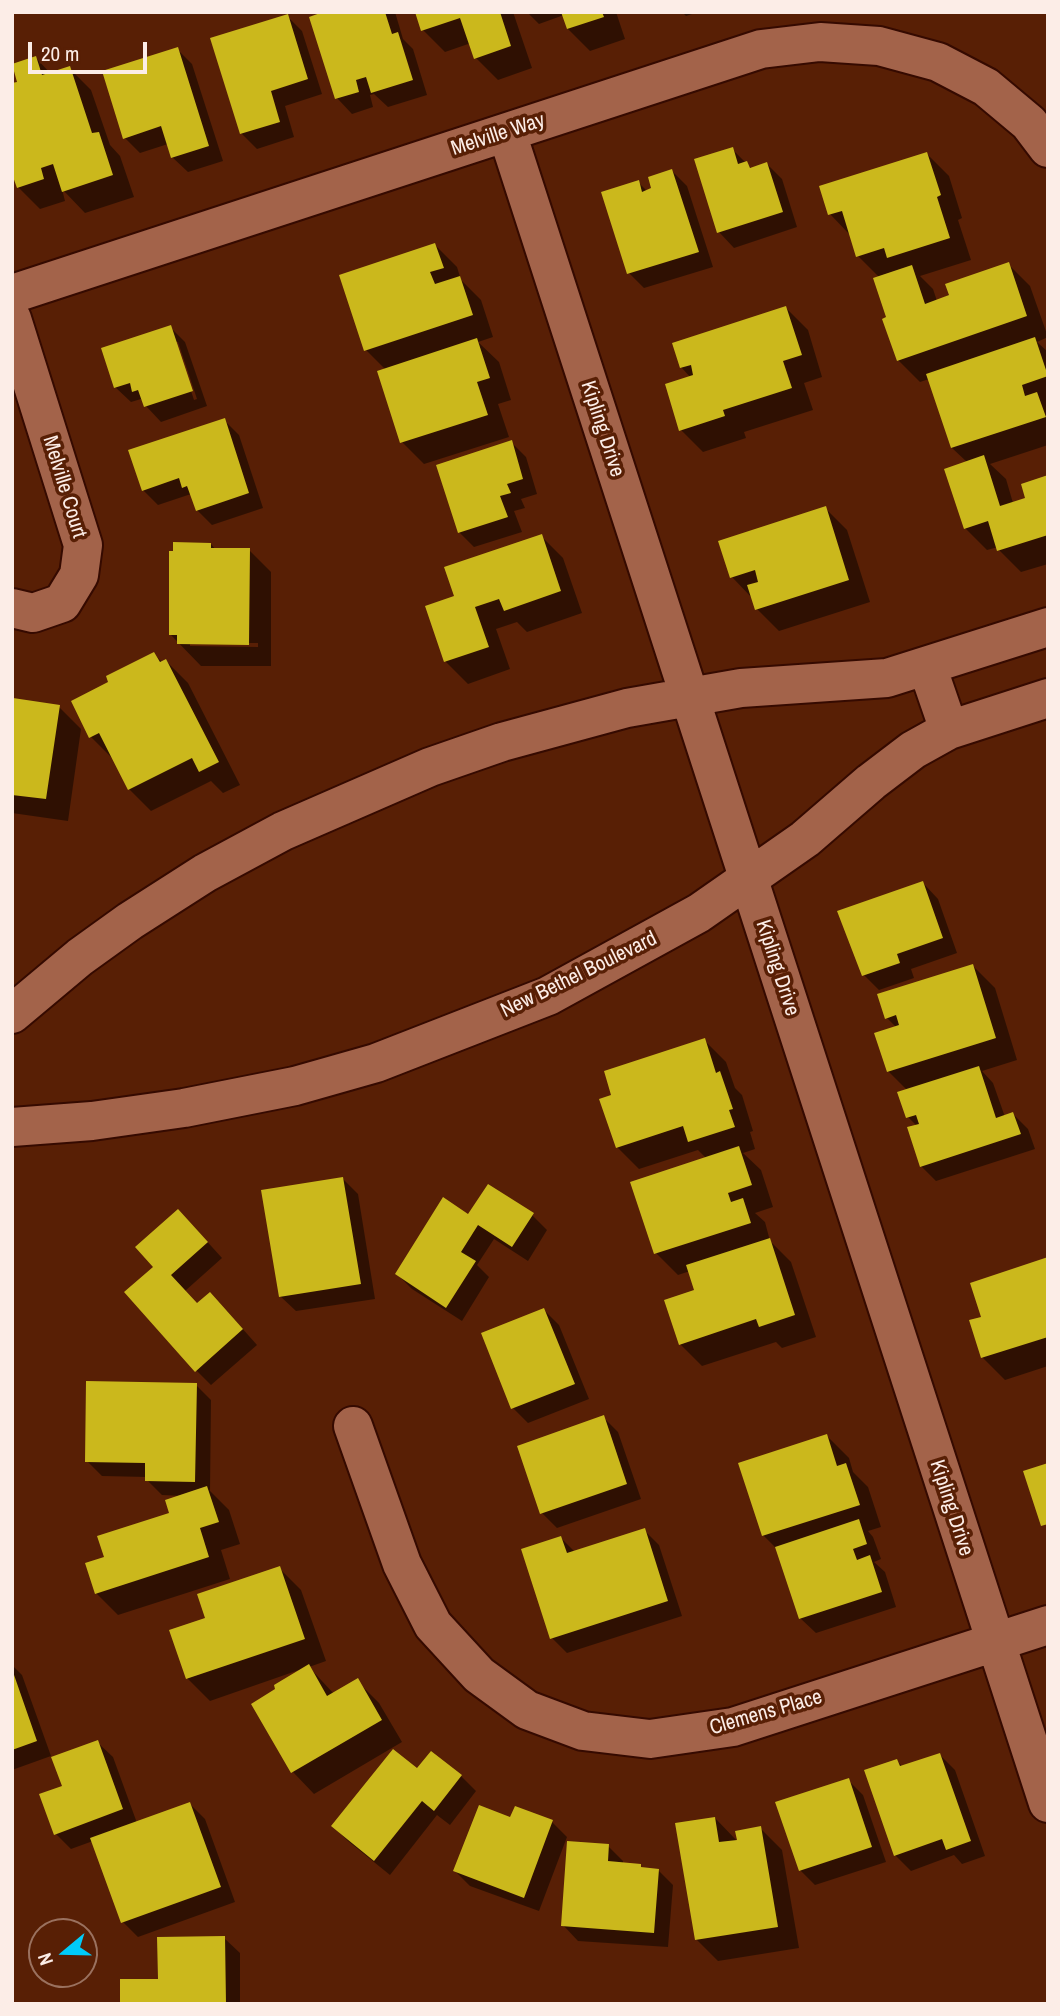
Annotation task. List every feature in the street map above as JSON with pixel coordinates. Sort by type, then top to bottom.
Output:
[{"type":"street","name":"Melville Way","points":[[12,294],[761,49],[820,42],[879,46],[938,62],[986,87],[1029,123],[1048,148]]},
{"type":"street","name":"Kipling Drive","points":[[507,132],[1048,1804]]},
{"type":"street","name":"Melville Court","points":[[12,319],[83,545],[79,575],[62,603],[33,613],[12,608]]},
{"type":"street","points":[[12,1014],[80,957],[205,873],[283,831],[430,767],[502,742],[627,708],[741,688],[887,678],[1048,627]]},
{"type":"street","points":[[927,666],[949,730]]},
{"type":"street","name":"New Bethel Boulevard","points":[[12,1127],[92,1121],[184,1108],[295,1086],[376,1063],[548,996],[699,913],[805,839],[913,750],[949,730],[1048,698]]},
{"type":"street","name":"Clemens Place","points":[[353,1426],[402,1564],[433,1625],[479,1675],[517,1703],[527,1710],[583,1731],[650,1739],[733,1727],[1048,1625]]},
{"type":"building","points":[[323,12],[385,12],[392,34],[398,32],[413,80],[371,93],[366,77],[356,80],[359,92],[335,99],[309,17]]},
{"type":"building","points":[[415,12],[500,12],[511,46],[474,59],[460,18],[421,31]]},
{"type":"building","points":[[561,12],[602,12],[604,17],[567,29]]},
{"type":"building","points":[[288,14],[308,79],[271,91],[280,122],[240,134],[210,38]]},
{"type":"building","points":[[178,47],[209,146],[171,158],[161,126],[123,139],[102,71]]},
{"type":"building","points":[[36,56],[42,75],[70,66],[92,133],[99,132],[113,175],[62,192],[53,164],[41,168],[44,179],[17,188],[12,174],[12,83],[17,82],[12,64]]},
{"type":"building","points":[[733,147],[738,164],[747,161],[750,168],[767,162],[783,212],[717,233],[694,159]]},
{"type":"building","points":[[927,152],[941,195],[937,197],[950,238],[887,258],[884,248],[856,257],[842,211],[828,215],[819,186]]},
{"type":"building","points":[[672,169],[699,252],[627,274],[601,192],[639,180],[642,192],[651,188],[648,177]]},
{"type":"building","points":[[435,243],[444,268],[430,272],[435,284],[460,276],[473,315],[364,351],[339,275]]},
{"type":"building","points":[[1009,262],[1027,316],[897,361],[882,319],[886,317],[873,278],[912,265],[925,304],[949,295],[945,284]]},
{"type":"building","points":[[786,306],[802,355],[783,361],[792,388],[723,410],[725,416],[679,431],[665,384],[693,375],[691,365],[680,368],[672,343]]},
{"type":"building","points":[[171,325],[193,391],[144,407],[138,390],[132,392],[130,383],[114,388],[101,348]]},
{"type":"building","points":[[1035,337],[1048,376],[1022,385],[1025,396],[1037,392],[1046,417],[951,448],[926,374]]},
{"type":"building","points":[[477,338],[490,378],[477,382],[488,415],[400,443],[377,371]]},
{"type":"building","points":[[225,418],[249,493],[196,511],[187,486],[182,488],[179,478],[142,491],[128,450]]},
{"type":"building","points":[[512,440],[523,479],[507,484],[511,493],[500,496],[508,517],[458,533],[436,465]]},
{"type":"building","points":[[984,455],[1000,506],[1025,498],[1021,484],[1048,475],[1048,535],[997,551],[988,521],[964,529],[944,469]]},
{"type":"building","points":[[826,506],[849,580],[755,610],[747,585],[758,582],[755,570],[730,578],[718,541]]},
{"type":"building","points":[[542,534],[561,591],[504,611],[499,599],[475,607],[489,647],[444,662],[425,606],[454,596],[444,567]]},
{"type":"building","points":[[173,542],[211,543],[211,548],[250,548],[249,645],[177,644],[177,635],[169,635],[169,551],[173,551]]},
{"type":"building","points":[[154,652],[160,662],[166,659],[219,762],[199,772],[192,758],[128,790],[99,733],[89,738],[71,701],[108,682],[106,676]]},
{"type":"building","points":[[13,698],[60,705],[46,799],[12,795]]},
{"type":"building","points":[[923,881],[943,938],[897,954],[900,963],[862,976],[837,911]]},
{"type":"building","points":[[973,964],[996,1038],[887,1072],[874,1033],[899,1025],[896,1015],[885,1019],[877,994]]},
{"type":"building","points":[[705,1038],[716,1073],[720,1071],[733,1109],[729,1110],[735,1127],[688,1142],[683,1126],[616,1148],[599,1099],[611,1095],[604,1071]]},
{"type":"building","points":[[979,1066],[996,1118],[1013,1112],[1021,1134],[920,1167],[907,1127],[919,1124],[916,1115],[906,1118],[897,1092]]},
{"type":"building","points":[[739,1146],[752,1185],[728,1193],[731,1202],[743,1198],[751,1223],[654,1254],[630,1182]]},
{"type":"building","points":[[343,1177],[361,1284],[279,1297],[261,1190]]},
{"type":"building","points":[[488,1184],[534,1213],[512,1247],[478,1225],[461,1252],[476,1261],[446,1308],[395,1274],[443,1197],[468,1214]]},
{"type":"building","points":[[178,1209],[208,1242],[171,1275],[197,1303],[210,1292],[243,1329],[195,1372],[124,1292],[153,1267],[135,1247]]},
{"type":"building","points":[[770,1238],[795,1315],[759,1327],[756,1319],[679,1345],[664,1300],[694,1290],[686,1265]]},
{"type":"building","points":[[1048,1257],[1048,1337],[981,1358],[969,1320],[981,1317],[970,1283]]},
{"type":"building","points":[[544,1308],[575,1384],[511,1409],[481,1333]]},
{"type":"building","points":[[86,1381],[197,1383],[195,1482],[145,1481],[145,1463],[85,1462]]},
{"type":"building","points":[[604,1415],[627,1484],[540,1514],[517,1446]]},
{"type":"building","points":[[827,1434],[837,1466],[846,1463],[860,1505],[762,1536],[738,1463]]},
{"type":"building","points":[[1048,1463],[1048,1524],[1041,1526],[1023,1471]]},
{"type":"building","points":[[207,1486],[219,1522],[200,1528],[209,1557],[95,1594],[85,1563],[104,1557],[97,1536],[169,1513],[165,1500]]},
{"type":"building","points":[[859,1519],[867,1544],[853,1549],[857,1560],[870,1555],[882,1592],[799,1619],[775,1547]]},
{"type":"building","points":[[645,1528],[668,1601],[550,1639],[521,1549],[561,1536],[567,1553]]},
{"type":"building","points":[[280,1566],[305,1639],[186,1679],[169,1630],[205,1618],[197,1594]]},
{"type":"building","points":[[309,1664],[327,1696],[358,1678],[382,1720],[291,1773],[251,1704],[275,1689],[274,1685]]},
{"type":"building","points":[[12,1673],[37,1741],[12,1750]]},
{"type":"building","points":[[98,1740],[123,1809],[54,1835],[39,1794],[62,1786],[51,1757]]},
{"type":"building","points":[[393,1749],[417,1768],[431,1751],[462,1775],[434,1811],[422,1801],[374,1861],[331,1826]]},
{"type":"building","points":[[940,1753],[971,1841],[946,1850],[942,1839],[894,1856],[864,1770],[897,1759],[900,1766]]},
{"type":"building","points":[[849,1778],[872,1847],[799,1871],[775,1802]]},
{"type":"building","points":[[190,1802],[221,1887],[121,1923],[90,1838]]},
{"type":"building","points":[[479,1805],[510,1817],[515,1806],[553,1820],[524,1898],[453,1871]]},
{"type":"building","points":[[715,1817],[719,1842],[737,1840],[735,1831],[761,1826],[778,1927],[695,1940],[675,1823]]},
{"type":"building","points":[[567,1841],[609,1844],[608,1861],[641,1864],[641,1867],[659,1869],[654,1933],[561,1926]]},
{"type":"building","points":[[225,1936],[226,2004],[120,2004],[120,1979],[158,1979],[157,1937]]}]
